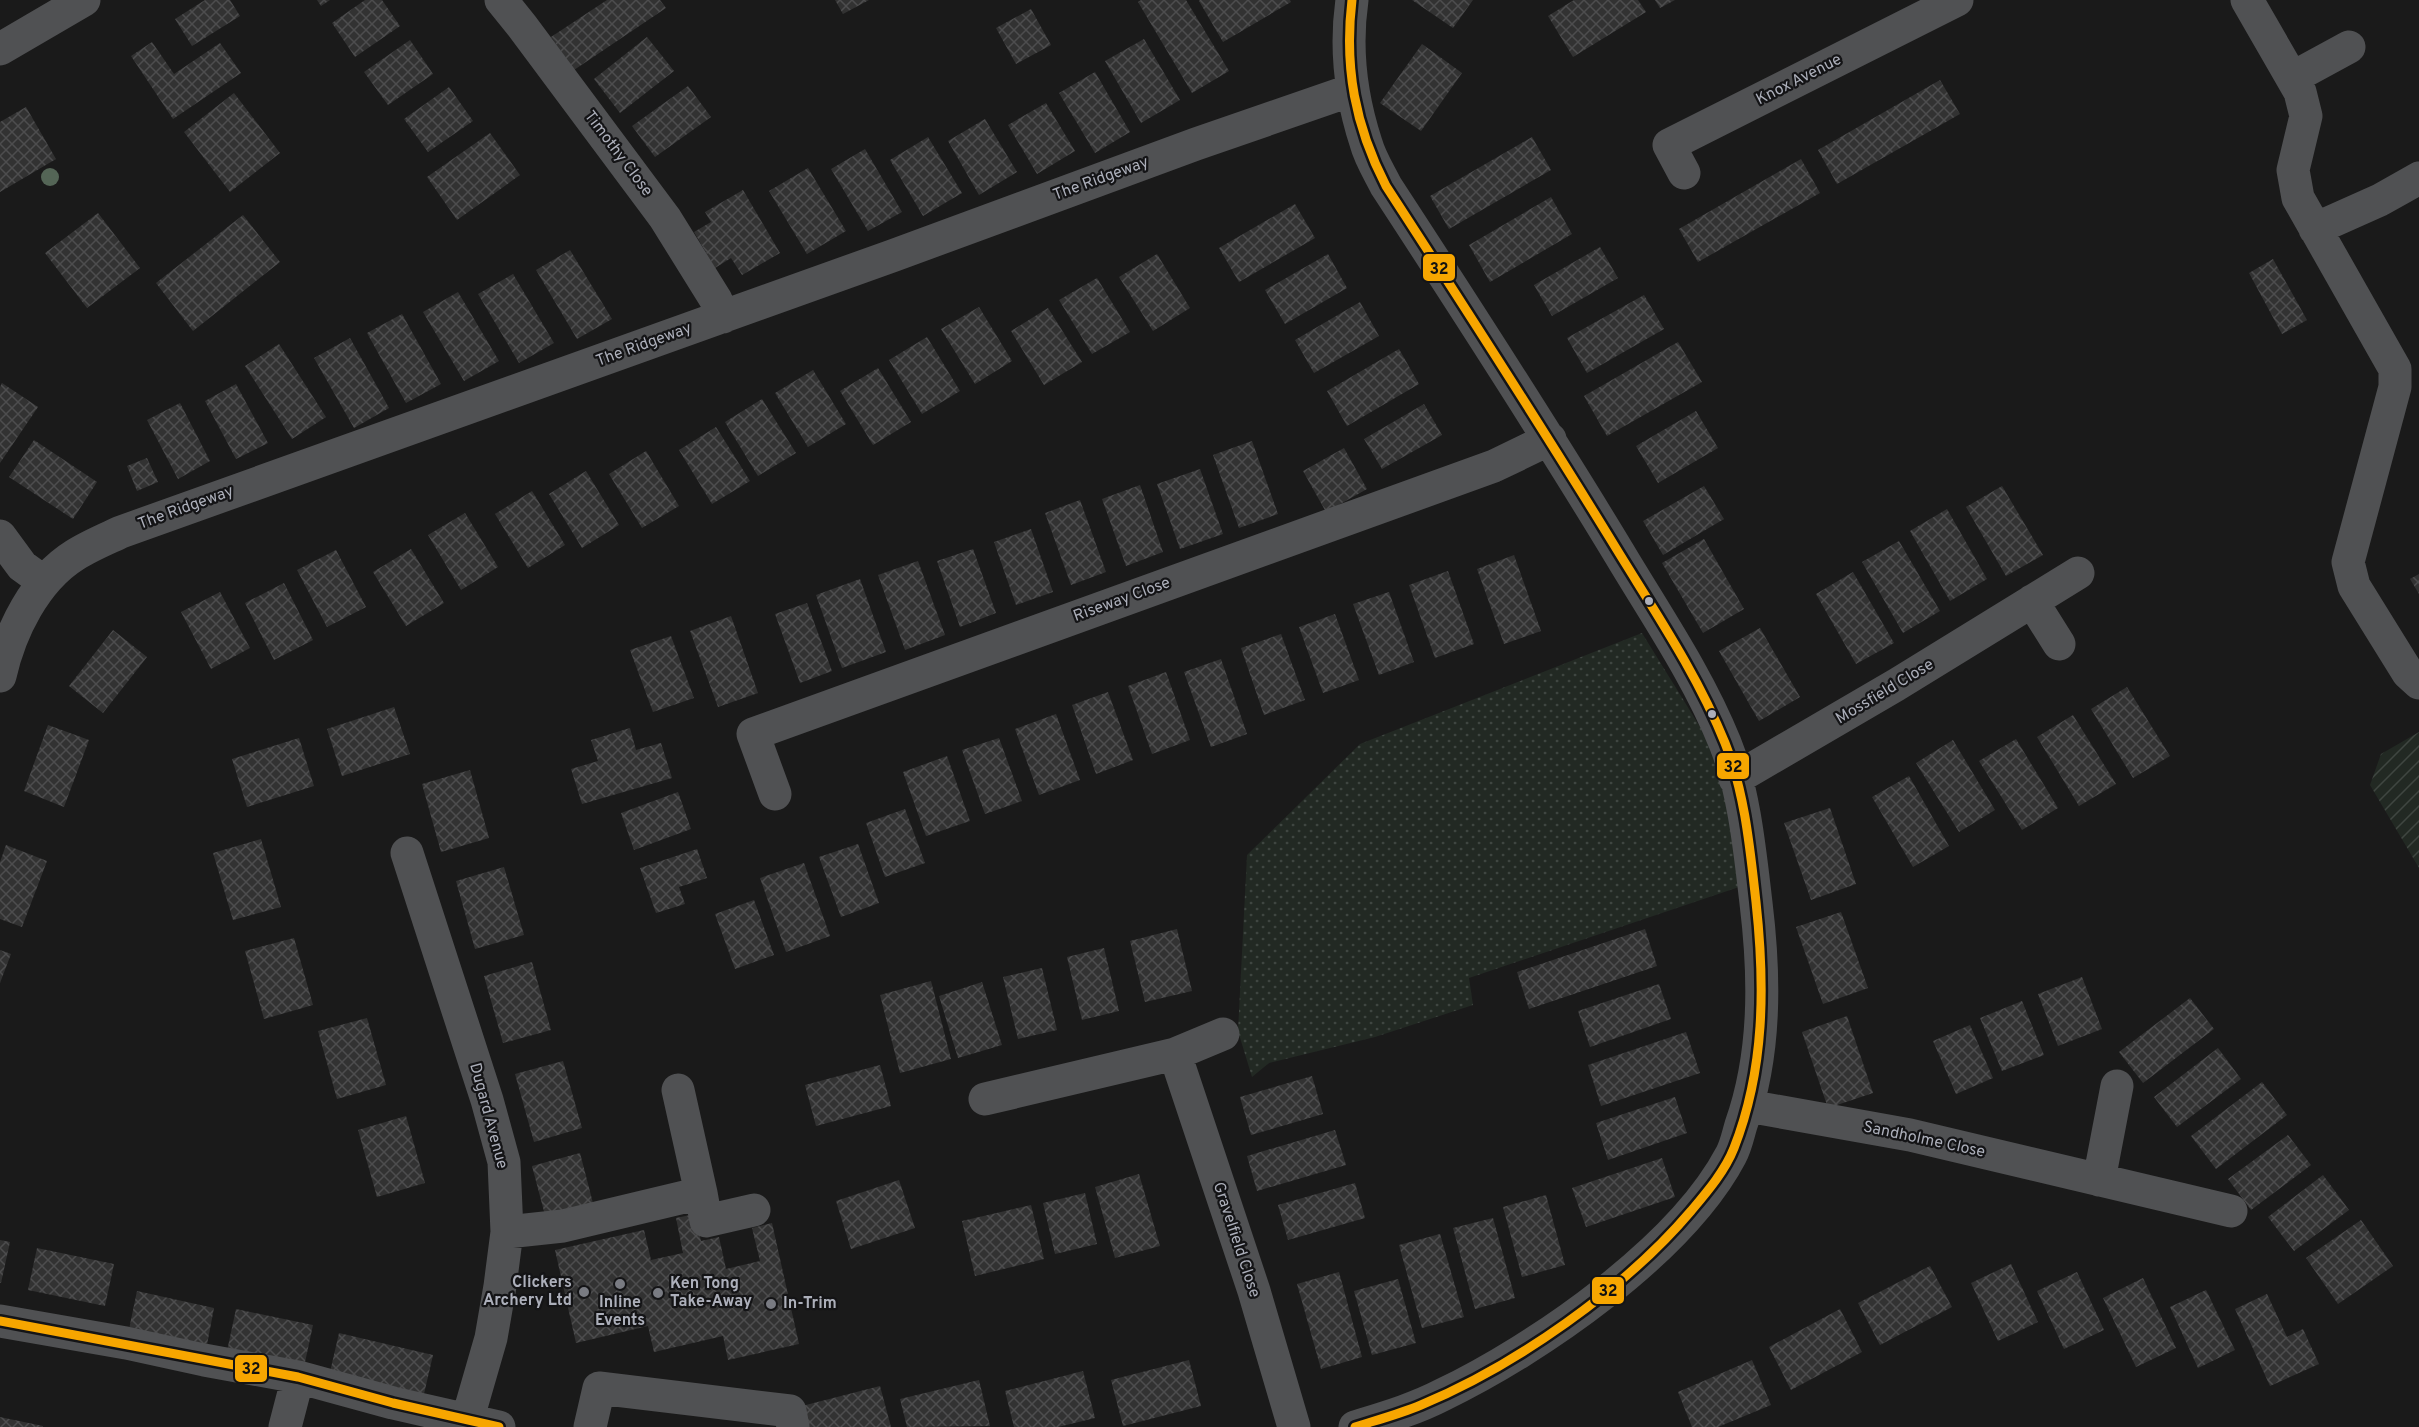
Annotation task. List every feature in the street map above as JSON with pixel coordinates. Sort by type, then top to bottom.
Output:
[{"type":"street","points":[[0,49],[84,0]]},
{"type":"street","name":"Timothy Close","points":[[501,0],[665,218],[716,300],[723,316]]},
{"type":"street","points":[[1352,0],[1348,46],[1352,90],[1366,146],[1386,186],[1550,439],[1677,648],[1727,748],[1750,849],[1763,981],[1756,1076],[1732,1153],[1708,1191],[1644,1259],[1539,1341],[1439,1397],[1355,1427]]},
{"type":"street","name":"Knox Avenue","points":[[1684,173],[1669,145],[1957,0]]},
{"type":"street","points":[[2247,0],[2300,92],[2306,116],[2294,162],[2294,186],[2298,198],[2390,359],[2406,378],[2395,387],[2348,562],[2354,586],[2408,674],[2419,683]]},
{"type":"street","points":[[2292,78],[2349,47]]},
{"type":"street","name":"The Ridgeway","points":[[0,676],[4,656],[23,614],[44,582],[74,555],[121,532],[1196,144],[1352,90]]},
{"type":"street","points":[[2315,229],[2380,200],[2419,178]]},
{"type":"street","name":"Riseway Close","points":[[775,794],[753,734],[1494,466],[1550,439]]},
{"type":"street","points":[[0,536],[22,566],[44,582]]},
{"type":"street","name":"Mossfield Close","points":[[1735,779],[1896,686],[2078,573]]},
{"type":"street","points":[[2032,601],[2060,644]]},
{"type":"street","name":"Dugard Avenue","points":[[407,853],[487,1100],[504,1162],[507,1232],[491,1338],[467,1421]]},
{"type":"street","points":[[985,1099],[1175,1054],[1223,1034]]},
{"type":"street","name":"Gravelfield Close","points":[[1175,1054],[1254,1291],[1294,1427]]},
{"type":"street","points":[[2099,1180],[2117,1086]]},
{"type":"street","points":[[678,1090],[706,1221],[754,1210]]},
{"type":"street","name":"Sandholme Close","points":[[1748,1106],[1910,1135],[2231,1211]]},
{"type":"street","points":[[507,1232],[563,1226],[701,1193]]},
{"type":"street","points":[[0,1321],[298,1377],[467,1421],[499,1427]]},
{"type":"street","points":[[285,1427],[298,1377]]},
{"type":"street","points":[[590,1427],[599,1389],[790,1411],[793,1427]]},
{"type":"shaded area","points":[[1642,633],[1723,764],[1754,882],[1469,978],[1473,1005],[1375,1037],[1269,1063],[1252,1077],[1238,1031],[1247,855],[1360,744]]},
{"type":"shaded area","points":[[2419,732],[2419,868],[2370,785],[2381,754]]},
{"type":"building","points":[[205,0],[230,0],[240,16],[192,46],[175,19]]},
{"type":"building","points":[[317,0],[330,0],[321,6]]},
{"type":"building","points":[[365,0],[382,0],[400,26],[355,57],[332,23]]},
{"type":"building","points":[[607,0],[660,0],[666,8],[574,70],[551,37]]},
{"type":"building","points":[[835,0],[869,0],[843,14]]},
{"type":"building","points":[[1141,0],[1186,0],[1229,71],[1192,93],[1138,2]]},
{"type":"building","points":[[1200,0],[1290,0],[1291,2],[1223,42]]},
{"type":"building","points":[[1412,0],[1473,0],[1453,28]]},
{"type":"building","points":[[1574,0],[1638,0],[1646,12],[1573,57],[1548,16]]},
{"type":"building","points":[[1655,0],[1675,0],[1660,8]]},
{"type":"building","points":[[1031,9],[1051,45],[1016,64],[996,28]]},
{"type":"building","points":[[647,37],[674,71],[620,113],[594,79]]},
{"type":"building","points":[[1144,39],[1180,100],[1141,123],[1105,61]]},
{"type":"building","points":[[410,40],[433,74],[388,105],[364,72]]},
{"type":"building","points":[[152,42],[174,74],[220,43],[241,73],[173,119],[131,56]]},
{"type":"building","points":[[1422,44],[1462,73],[1421,131],[1380,103]]},
{"type":"building","points":[[1095,72],[1130,132],[1095,153],[1059,93]]},
{"type":"building","points":[[1940,80],[1960,114],[1837,184],[1818,150]]},
{"type":"building","points":[[688,86],[711,117],[655,157],[632,126]]},
{"type":"building","points":[[449,87],[473,121],[428,152],[404,119]]},
{"type":"building","points":[[234,93],[280,153],[230,192],[184,132]]},
{"type":"building","points":[[1046,103],[1075,151],[1037,174],[1008,125]]},
{"type":"building","points":[[26,107],[56,159],[0,192],[0,122]]},
{"type":"building","points":[[985,119],[1017,172],[979,195],[948,141]]},
{"type":"building","points":[[490,133],[520,175],[457,220],[427,177]]},
{"type":"building","points":[[928,137],[962,193],[923,216],[890,160]]},
{"type":"building","points":[[1532,137],[1551,170],[1449,229],[1430,196]]},
{"type":"building","points":[[865,149],[902,212],[868,231],[831,169]]},
{"type":"building","points":[[1801,159],[1820,193],[1698,262],[1679,229]]},
{"type":"building","points":[[808,168],[846,231],[807,254],[769,191]]},
{"type":"building","points":[[743,190],[780,253],[742,275],[731,258],[715,268],[694,232],[711,222],[705,212]]},
{"type":"building","points":[[1551,197],[1572,234],[1490,282],[1469,245]]},
{"type":"building","points":[[1295,204],[1315,238],[1239,282],[1219,248]]},
{"type":"building","points":[[98,213],[140,268],[87,308],[45,253]]},
{"type":"building","points":[[243,215],[280,262],[193,331],[156,283]]},
{"type":"building","points":[[1600,247],[1618,278],[1552,316],[1534,285]]},
{"type":"building","points":[[570,250],[612,319],[577,339],[536,270]]},
{"type":"building","points":[[1157,254],[1190,308],[1153,331],[1119,277]]},
{"type":"building","points":[[1328,254],[1347,288],[1285,324],[1265,290]]},
{"type":"building","points":[[2273,259],[2307,320],[2282,334],[2249,273]]},
{"type":"building","points":[[513,274],[554,343],[519,363],[478,294]]},
{"type":"building","points":[[1097,278],[1130,332],[1092,354],[1059,300]]},
{"type":"building","points":[[458,292],[499,361],[464,381],[423,312]]},
{"type":"building","points":[[1644,295],[1664,329],[1587,373],[1567,338]]},
{"type":"building","points":[[1360,302],[1379,336],[1314,373],[1295,340]]},
{"type":"building","points":[[979,307],[1012,361],[975,384],[941,329]]},
{"type":"building","points":[[1048,308],[1082,362],[1044,385],[1011,331]]},
{"type":"building","points":[[402,314],[441,384],[406,403],[367,333]]},
{"type":"building","points":[[927,337],[960,391],[922,414],[889,360]]},
{"type":"building","points":[[350,338],[389,408],[354,428],[314,358]]},
{"type":"building","points":[[1678,342],[1702,382],[1607,436],[1584,396]]},
{"type":"building","points":[[279,344],[326,417],[292,439],[245,366]]},
{"type":"building","points":[[1399,349],[1419,384],[1347,426],[1327,391]]},
{"type":"building","points":[[878,368],[911,422],[873,445],[840,391]]},
{"type":"building","points":[[813,370],[846,424],[808,447],[775,393]]},
{"type":"building","points":[[2,383],[38,407],[0,463],[0,387]]},
{"type":"building","points":[[236,384],[268,443],[236,459],[205,401]]},
{"type":"building","points":[[762,399],[796,453],[758,476],[725,422]]},
{"type":"building","points":[[180,403],[210,461],[178,479],[147,420]]},
{"type":"building","points":[[1424,404],[1442,435],[1382,469],[1364,439]]},
{"type":"building","points":[[1696,411],[1718,448],[1658,483],[1636,446]]},
{"type":"building","points":[[716,427],[750,481],[712,504],[679,450]]},
{"type":"building","points":[[34,440],[97,482],[73,519],[9,477]]},
{"type":"building","points":[[1252,441],[1278,514],[1239,528],[1213,455]]},
{"type":"building","points":[[1344,448],[1367,489],[1326,512],[1303,471]]},
{"type":"building","points":[[646,451],[679,506],[642,528],[609,474]]},
{"type":"building","points":[[147,458],[158,482],[137,491],[127,466]]},
{"type":"building","points":[[1200,469],[1223,534],[1180,549],[1157,484]]},
{"type":"building","points":[[586,471],[619,525],[582,548],[549,494]]},
{"type":"building","points":[[1140,485],[1163,552],[1126,566],[1102,499]]},
{"type":"building","points":[[1704,486],[1724,519],[1663,555],[1643,521]]},
{"type":"building","points":[[2002,486],[2043,555],[2006,576],[1966,507]]},
{"type":"building","points":[[532,491],[565,545],[528,568],[495,514]]},
{"type":"building","points":[[1080,500],[1106,572],[1071,585],[1045,513]]},
{"type":"building","points":[[1947,509],[1987,579],[1950,601],[1910,531]]},
{"type":"building","points":[[465,513],[498,567],[461,590],[428,535]]},
{"type":"building","points":[[1031,529],[1053,592],[1016,605],[994,542]]},
{"type":"building","points":[[1704,539],[1744,609],[1703,633],[1662,563]]},
{"type":"building","points":[[1899,541],[1940,611],[1903,633],[1862,562]]},
{"type":"building","points":[[411,549],[444,603],[406,626],[373,572]]},
{"type":"building","points":[[973,549],[996,613],[960,627],[937,561]]},
{"type":"building","points":[[336,550],[366,607],[327,627],[297,570]]},
{"type":"building","points":[[1514,555],[1541,631],[1504,644],[1477,569]]},
{"type":"building","points":[[918,561],[945,635],[905,650],[878,575]]},
{"type":"building","points":[[1448,571],[1474,644],[1435,658],[1409,585]]},
{"type":"building","points":[[1853,572],[1894,643],[1856,664],[1816,594]]},
{"type":"building","points":[[2419,574],[2419,594],[2410,579]]},
{"type":"building","points":[[860,579],[886,652],[842,668],[816,595]]},
{"type":"building","points":[[284,583],[313,640],[274,660],[245,603]]},
{"type":"building","points":[[220,592],[250,648],[211,669],[181,612]]},
{"type":"building","points":[[1389,592],[1414,662],[1379,675],[1353,604]]},
{"type":"building","points":[[807,603],[832,671],[800,683],[775,614]]},
{"type":"building","points":[[1335,614],[1359,680],[1323,693],[1299,627]]},
{"type":"building","points":[[731,616],[758,693],[718,707],[690,631]]},
{"type":"building","points":[[1760,628],[1800,697],[1759,721],[1719,651]]},
{"type":"building","points":[[113,630],[147,657],[103,713],[69,686]]},
{"type":"building","points":[[1281,634],[1305,700],[1264,715],[1241,648]]},
{"type":"building","points":[[671,636],[694,698],[653,712],[630,650]]},
{"type":"building","points":[[1221,659],[1247,734],[1211,747],[1184,672]]},
{"type":"building","points":[[1166,672],[1190,740],[1152,754],[1128,686]]},
{"type":"building","points":[[2127,687],[2170,756],[2133,778],[2091,709]]},
{"type":"building","points":[[1108,692],[1133,760],[1096,774],[1072,705]]},
{"type":"building","points":[[394,707],[410,754],[342,776],[327,729]]},
{"type":"building","points":[[1056,714],[1080,780],[1039,795],[1015,729]]},
{"type":"building","points":[[2073,715],[2116,784],[2079,806],[2037,737]]},
{"type":"building","points":[[48,725],[89,740],[64,807],[24,791]]},
{"type":"building","points":[[630,728],[636,750],[661,743],[672,778],[582,804],[571,769],[598,761],[591,740]]},
{"type":"building","points":[[299,738],[314,786],[247,807],[232,759]]},
{"type":"building","points":[[999,738],[1022,801],[985,814],[962,750]]},
{"type":"building","points":[[2016,739],[2058,808],[2022,830],[1979,761]]},
{"type":"building","points":[[1953,740],[1995,810],[1959,832],[1916,763]]},
{"type":"building","points":[[947,756],[970,821],[926,836],[903,772]]},
{"type":"building","points":[[470,770],[489,838],[441,852],[422,784]]},
{"type":"building","points":[[1909,776],[1949,846],[1913,867],[1872,797]]},
{"type":"building","points":[[678,792],[691,829],[634,850],[621,813]]},
{"type":"building","points":[[1830,808],[1856,884],[1811,900],[1784,823]]},
{"type":"building","points":[[905,809],[925,863],[885,877],[866,823]]},
{"type":"building","points":[[261,839],[281,907],[233,920],[213,853]]},
{"type":"building","points":[[858,844],[879,903],[841,917],[819,857]]},
{"type":"building","points":[[6,845],[47,861],[22,927],[0,919],[0,862]]},
{"type":"building","points":[[697,849],[707,878],[679,887],[685,904],[656,913],[640,868]]},
{"type":"building","points":[[804,863],[830,936],[786,952],[760,878]]},
{"type":"building","points":[[504,867],[524,935],[475,949],[456,881]]},
{"type":"building","points":[[754,900],[774,955],[735,969],[715,914]]},
{"type":"building","points":[[1841,912],[1868,988],[1823,1004],[1796,927]]},
{"type":"building","points":[[1177,929],[1192,991],[1145,1002],[1130,941]]},
{"type":"building","points":[[1645,929],[1657,966],[1529,1009],[1517,972]]},
{"type":"building","points":[[294,938],[313,1005],[264,1019],[245,951]]},
{"type":"building","points":[[1104,948],[1119,1011],[1082,1020],[1067,957]]},
{"type":"building","points":[[0,950],[11,954],[0,983]]},
{"type":"building","points":[[532,962],[551,1030],[503,1043],[484,976]]},
{"type":"building","points":[[1042,968],[1057,1030],[1018,1039],[1003,977]]},
{"type":"building","points":[[2082,977],[2102,1029],[2058,1046],[2038,994]]},
{"type":"building","points":[[931,981],[951,1059],[900,1073],[880,995]]},
{"type":"building","points":[[982,982],[1002,1045],[958,1058],[939,996]]},
{"type":"building","points":[[1659,984],[1671,1019],[1590,1047],[1578,1011]]},
{"type":"building","points":[[2190,998],[2214,1029],[2143,1083],[2119,1052]]},
{"type":"building","points":[[2022,1001],[2044,1055],[2002,1071],[1980,1018]]},
{"type":"building","points":[[1847,1016],[1873,1093],[1828,1108],[1802,1032]]},
{"type":"building","points":[[367,1018],[386,1085],[337,1099],[318,1031]]},
{"type":"building","points":[[1970,1025],[1993,1078],[1956,1094],[1933,1041]]},
{"type":"building","points":[[1686,1032],[1700,1073],[1601,1106],[1588,1065]]},
{"type":"building","points":[[2218,1048],[2241,1079],[2177,1127],[2154,1097]]},
{"type":"building","points":[[563,1061],[582,1128],[534,1142],[515,1074]]},
{"type":"building","points":[[880,1065],[891,1106],[816,1126],[805,1085]]},
{"type":"building","points":[[1312,1076],[1323,1114],[1251,1135],[1240,1097]]},
{"type":"building","points":[[2262,1082],[2287,1115],[2216,1169],[2191,1136]]},
{"type":"building","points":[[1675,1097],[1687,1133],[1608,1160],[1596,1123]]},
{"type":"building","points":[[406,1116],[425,1183],[377,1197],[358,1130]]},
{"type":"building","points":[[1335,1130],[1346,1165],[1257,1191],[1247,1156]]},
{"type":"building","points":[[2288,1135],[2311,1165],[2251,1210],[2228,1179]]},
{"type":"building","points":[[580,1153],[594,1207],[546,1219],[532,1166]]},
{"type":"building","points":[[1662,1158],[1675,1197],[1586,1227],[1572,1188]]},
{"type":"building","points":[[1139,1174],[1160,1246],[1115,1258],[1095,1187]]},
{"type":"building","points":[[2323,1175],[2349,1210],[2294,1251],[2268,1217]]},
{"type":"building","points":[[899,1180],[915,1228],[851,1249],[836,1201]]},
{"type":"building","points":[[1355,1183],[1365,1218],[1288,1240],[1278,1205]]},
{"type":"building","points":[[1085,1193],[1097,1244],[1055,1254],[1043,1203]]},
{"type":"building","points":[[1546,1195],[1565,1265],[1522,1277],[1503,1207]]},
{"type":"building","points":[[1031,1205],[1044,1259],[975,1276],[962,1221]]},
{"type":"building","points":[[695,1214],[701,1241],[719,1237],[726,1269],[760,1261],[752,1228],[772,1223],[799,1344],[728,1360],[723,1336],[654,1352],[648,1326],[576,1343],[555,1250],[644,1230],[651,1260],[683,1253],[676,1218]]},
{"type":"building","points":[[1493,1218],[1515,1298],[1475,1309],[1453,1228]]},
{"type":"building","points":[[2361,1220],[2393,1266],[2338,1304],[2306,1258]]},
{"type":"building","points":[[1440,1234],[1464,1317],[1422,1328],[1399,1245]]},
{"type":"building","points":[[0,1240],[10,1242],[1,1283],[0,1283]]},
{"type":"building","points":[[37,1248],[114,1264],[105,1306],[28,1290]]},
{"type":"building","points":[[2011,1264],[2038,1322],[1998,1341],[1971,1283]]},
{"type":"building","points":[[1930,1266],[1952,1307],[1880,1345],[1858,1303]]},
{"type":"building","points":[[1339,1272],[1362,1357],[1321,1369],[1297,1284]]},
{"type":"building","points":[[2077,1272],[2104,1330],[2064,1349],[2037,1291]]},
{"type":"building","points":[[2143,1278],[2176,1348],[2136,1367],[2103,1298]]},
{"type":"building","points":[[1398,1279],[1416,1343],[1372,1355],[1354,1291]]},
{"type":"building","points":[[2206,1290],[2235,1350],[2198,1368],[2170,1307]]},
{"type":"building","points":[[137,1291],[214,1308],[206,1350],[128,1334]]},
{"type":"building","points":[[2267,1294],[2287,1337],[2303,1329],[2319,1364],[2270,1386],[2235,1309]]},
{"type":"building","points":[[236,1309],[313,1325],[304,1367],[227,1351]]},
{"type":"building","points":[[1840,1309],[1862,1352],[1791,1390],[1769,1347]]},
{"type":"building","points":[[339,1333],[433,1355],[424,1394],[330,1372]]},
{"type":"building","points":[[1189,1360],[1201,1406],[1123,1426],[1111,1380]]},
{"type":"building","points":[[1752,1360],[1771,1405],[1718,1427],[1692,1427],[1678,1392]]},
{"type":"building","points":[[1083,1371],[1095,1418],[1058,1427],[1014,1427],[1005,1391]]},
{"type":"building","points":[[979,1380],[990,1426],[907,1427],[900,1399]]},
{"type":"building","points":[[880,1386],[891,1427],[807,1427],[802,1406]]},
{"type":"building","points":[[0,1417],[43,1426],[43,1427],[0,1427]]},
{"type":"transit line","name":"32","points":[[1352,0],[1350,49],[1354,96],[1366,141],[1386,186],[1657,614],[1701,690],[1725,743],[1742,801],[1749,842],[1761,964],[1757,1057],[1744,1118],[1726,1165],[1691,1211],[1634,1269],[1566,1323],[1530,1347],[1457,1389],[1397,1414],[1355,1427]]},
{"type":"transit line","name":"32","points":[[0,1321],[298,1377],[393,1403],[499,1427]]},
{"type":"place","name":"Inline Events","points":[[620,1284]]},
{"type":"place","name":"Clickers Archery Ltd","points":[[584,1292]]},
{"type":"place","name":"Ken Tong Take-Away","points":[[658,1293]]},
{"type":"place","name":"In-Trim","points":[[771,1304]]}]
